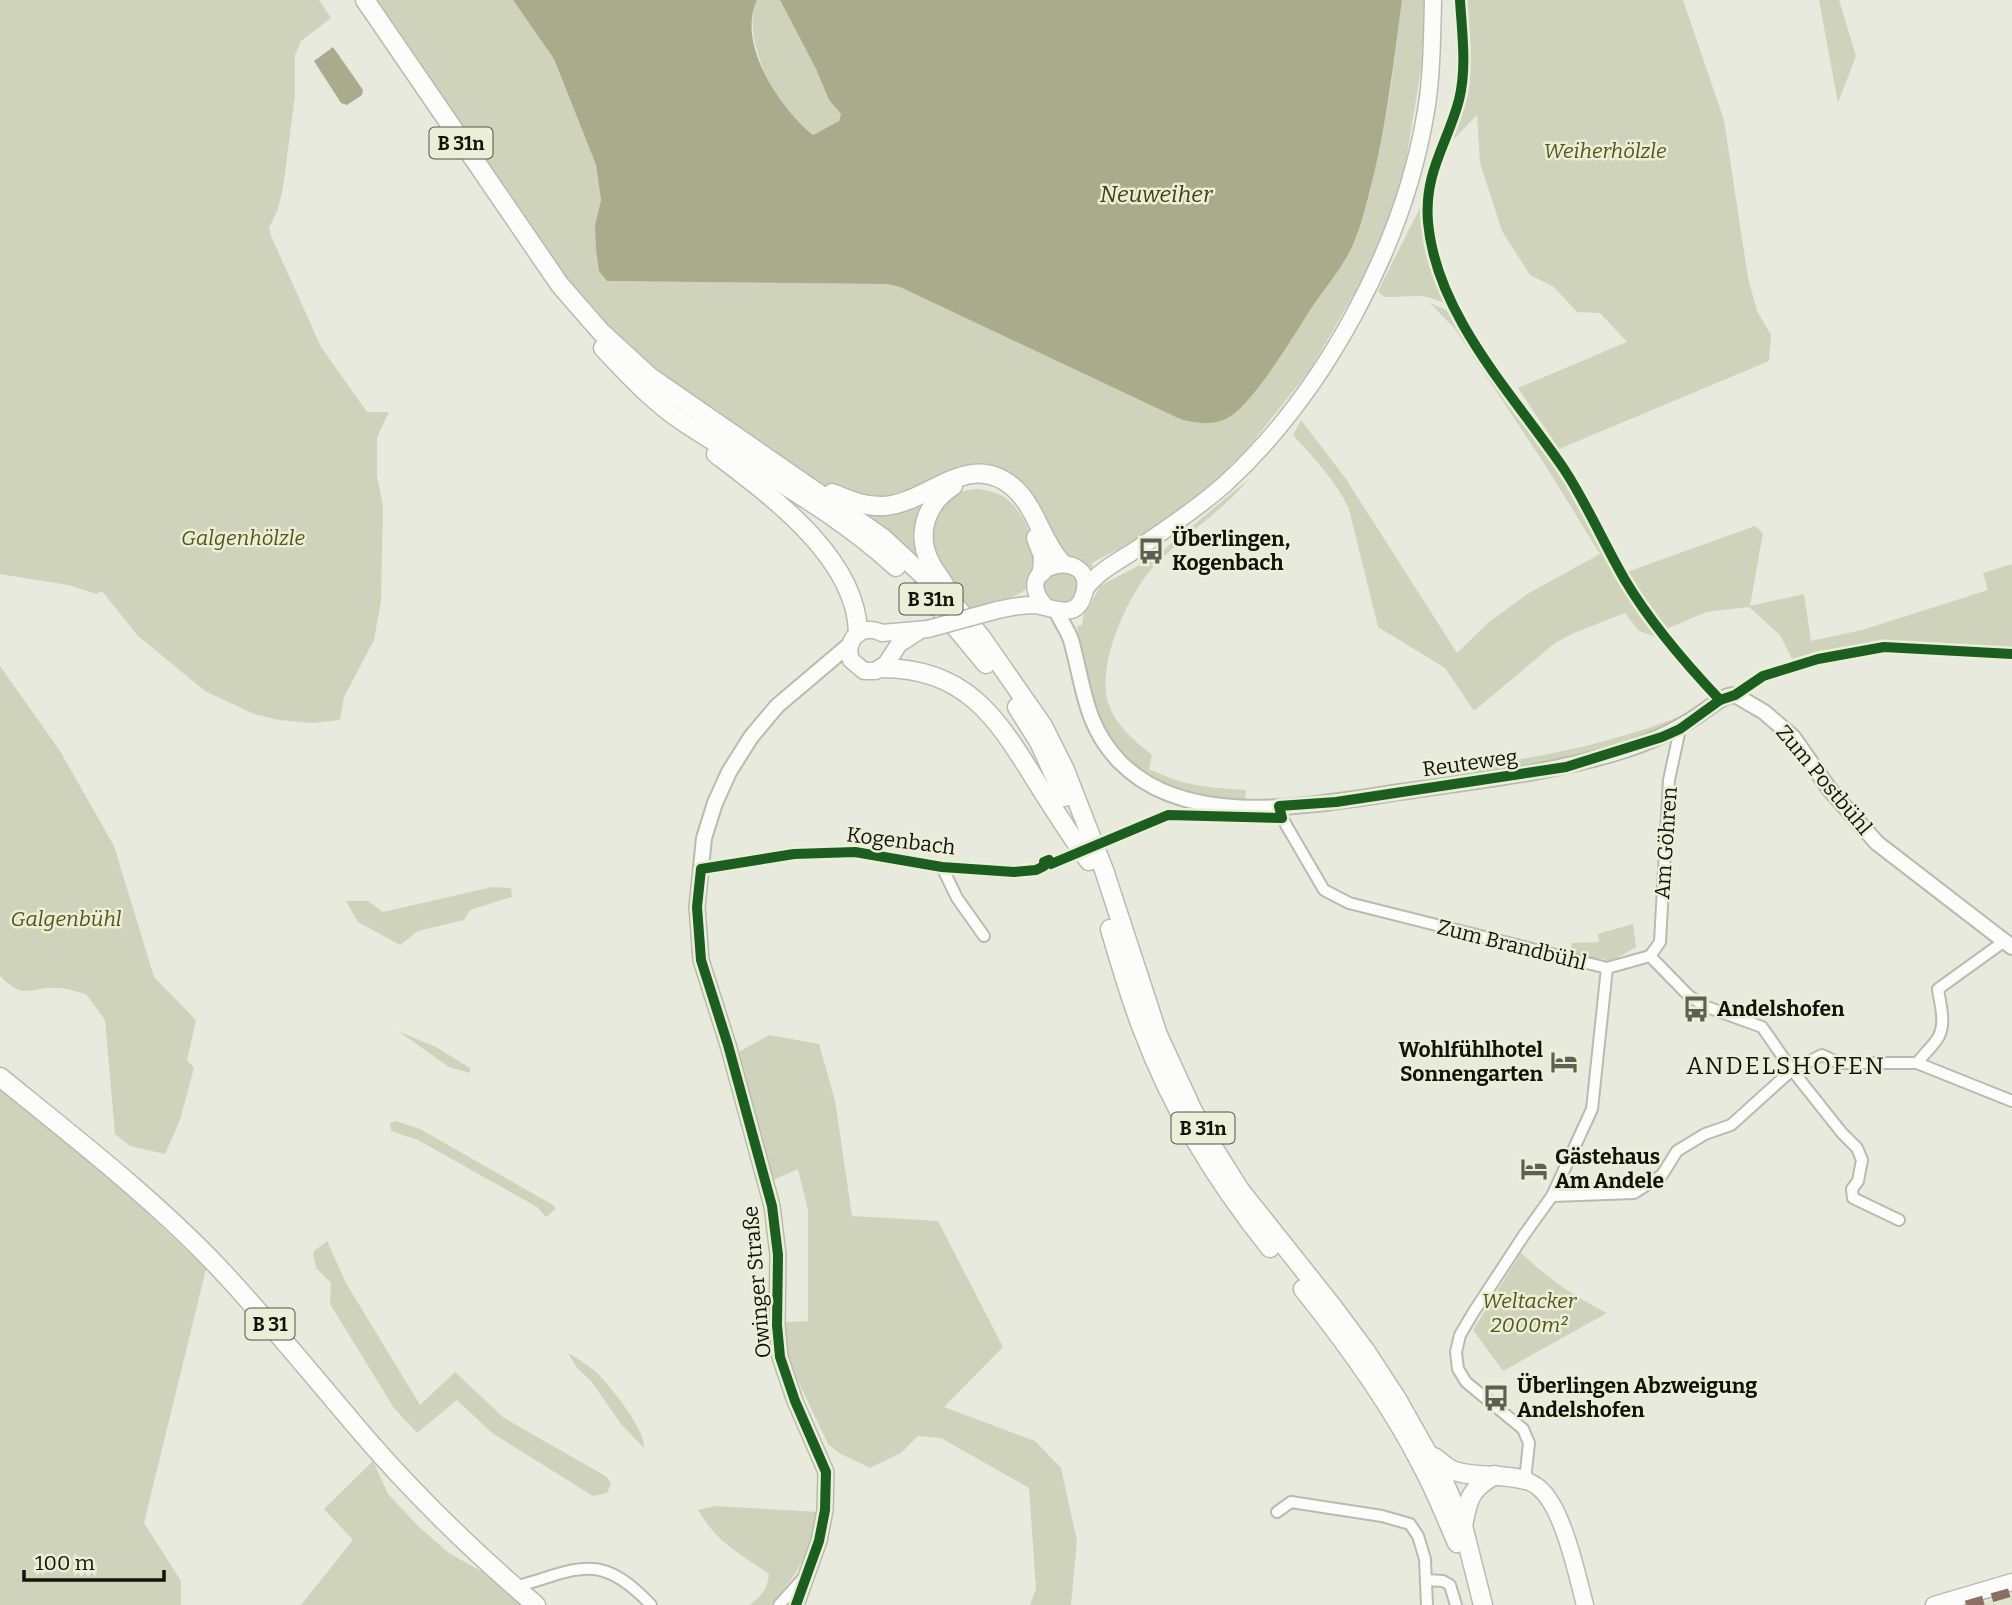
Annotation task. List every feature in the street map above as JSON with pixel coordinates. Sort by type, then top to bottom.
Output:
[{"type":"main road","name":"B 31n","points":[[365,0],[559,285],[572,309],[601,347],[643,390],[681,420],[829,513],[879,551],[933,600],[977,652],[1015,704],[1038,742],[1073,816],[1143,1032],[1180,1113],[1220,1182],[1352,1350],[1423,1467],[1480,1597]]},
{"type":"main road","points":[[1085,589],[1116,562],[1187,515],[1258,451],[1288,415],[1337,343],[1384,253],[1407,191],[1427,110],[1433,0]]},
{"type":"main road","name":"B 31n","points":[[559,285],[601,332],[650,377],[813,487],[883,538],[953,603],[981,637],[1043,726],[1065,770],[1104,870],[1158,1035],[1213,1147],[1240,1190],[1366,1350],[1428,1452],[1462,1526],[1480,1597]]},
{"type":"main road","points":[[681,420],[703,443],[768,495],[833,562],[848,589],[858,617],[849,655],[854,664],[870,672],[886,661],[899,644],[924,630]]},
{"type":"main road","points":[[813,487],[851,501],[885,506],[903,502],[963,475],[997,477],[1007,482],[1023,497],[1052,552],[1083,578],[1085,589],[1082,599],[1075,607],[1046,603],[1009,607],[924,630],[882,633],[870,629],[853,639]]},
{"type":"main road","points":[[953,603],[926,555],[923,529],[933,504],[945,491],[962,482],[991,484],[1008,493],[1022,508],[1043,556],[1042,572],[1037,581],[1046,603]]},
{"type":"main road","points":[[1042,572],[1054,564],[1083,570],[1116,562]]},
{"type":"main road","points":[[882,633],[890,642],[886,661]]},
{"type":"main road","points":[[886,661],[939,678],[961,689],[986,709],[1007,734],[1063,825],[1089,861]]},
{"type":"main road","name":"B 31","points":[[0,1077],[117,1172],[191,1240],[261,1314],[368,1440],[431,1508],[536,1605]]},
{"type":"main road","name":"B 31n","points":[[1428,1452],[1451,1469],[1468,1474],[1495,1475]]},
{"type":"main road","points":[[1462,1526],[1469,1497],[1478,1485],[1495,1475],[1525,1480],[1540,1488],[1553,1506],[1566,1538],[1585,1605]]},
{"type":"main road","points":[[1934,1605],[2012,1582]]},
{"type":"street","name":"Reuteweg","points":[[1046,603],[1070,636]]},
{"type":"street","name":"Reuteweg","points":[[1075,607],[1070,636],[1091,722],[1111,752],[1133,774],[1160,790],[1196,802],[1222,806],[1336,802],[1566,768],[1680,729]]},
{"type":"street","name":"Owinger Straße","points":[[796,1605],[819,1541],[825,1510],[826,1472],[795,1401],[780,1357],[777,1325],[778,1255],[772,1206],[701,960],[697,907],[704,838],[715,803],[729,772],[762,723],[777,706],[853,639]]},
{"type":"street","points":[[1680,729],[1720,700],[1735,695],[1763,676],[1818,659],[1884,647],[2012,654]]},
{"type":"street","name":"Owinger Straße","points":[[813,676],[854,664]]},
{"type":"street","name":"Zum Postbühl","points":[[1735,695],[1764,712],[1793,737],[1830,790],[1877,844],[2009,944]]},
{"type":"street","name":"Am Göhren","points":[[1650,956],[1660,942],[1669,780],[1680,729]]},
{"type":"street","name":"Zum Brandbühl","points":[[1279,806],[1282,818],[1324,890],[1349,903],[1607,968],[1592,1109],[1552,1196],[1473,1313],[1460,1335],[1456,1352],[1458,1369],[1466,1382],[1522,1429],[1529,1443],[1525,1480]]},
{"type":"street","name":"Kogenbach","points":[[701,869],[794,854],[855,852],[942,867],[1014,872]]},
{"type":"street","points":[[942,867],[957,898],[984,936]]},
{"type":"street","points":[[1917,1063],[1926,1049],[1939,1037],[1943,1019],[1938,989],[2009,944]]},
{"type":"street","points":[[1607,968],[1650,956],[1689,996],[1707,1007],[1762,1027],[1792,1070],[1857,1148],[1862,1160],[1858,1181],[1852,1189],[1853,1198],[1899,1220]]},
{"type":"street","points":[[1552,1196],[1634,1192],[1662,1175],[1677,1151],[1705,1134],[1731,1125],[1792,1070],[1822,1055],[1839,1063],[1917,1063],[2012,1101]]},
{"type":"street","points":[[1277,1512],[1291,1502],[1382,1516],[1410,1524],[1418,1536],[1425,1559],[1427,1605]]},
{"type":"street","points":[[515,1587],[554,1573],[586,1567],[616,1575],[651,1605]]},
{"type":"street","points":[[779,1605],[802,1578],[808,1575]]},
{"type":"street","points":[[1426,1580],[1443,1581],[1450,1585],[1455,1605]]},
{"type":"shaded area","points":[[2012,1594],[2012,1605],[1975,1605]]},
{"type":"green space","name":"Galgenhölzle","points":[[0,0],[319,0],[331,18],[301,41],[295,55],[295,96],[283,188],[278,209],[269,228],[321,347],[367,412],[389,412],[377,437],[377,476],[383,506],[381,601],[374,640],[344,697],[340,720],[311,723],[254,714],[205,691],[137,635],[102,591],[97,594],[68,585],[0,574]]},
{"type":"green space","points":[[365,0],[513,0],[554,59],[596,165],[601,200],[595,225],[607,281],[887,284],[900,287],[1180,419],[1202,423],[1216,422],[1350,251],[1370,193],[1390,94],[1402,0],[1427,0],[1422,63],[1405,167],[1389,224],[1365,275],[1310,370],[1239,459],[1231,464],[1220,481],[1174,516],[1092,563],[1093,567],[1083,570],[1084,594],[1057,612],[1037,581],[1030,507],[985,475],[903,502],[813,487],[601,332]]},
{"type":"green space","points":[[757,0],[780,0],[829,100],[841,114],[839,121],[813,135],[791,114],[774,92],[762,66],[754,38],[752,23]]},
{"type":"green space","name":"Weiherhölzle","points":[[1463,0],[1683,0],[1724,120],[1748,278],[1757,311],[1771,335],[1769,361],[1559,449],[1518,388],[1627,342],[1600,313],[1577,312],[1554,287],[1530,275],[1502,231],[1480,163],[1477,115],[1446,147],[1463,106],[1467,86]]},
{"type":"green space","points":[[1819,0],[1839,0],[1856,56],[1838,103]]},
{"type":"green space","points":[[1424,200],[1433,261],[1451,307],[1432,298],[1384,297],[1378,291]]},
{"type":"green space","points":[[1430,303],[1446,310],[1457,320],[1555,461],[1612,564],[1678,658],[1654,636],[1639,631],[1625,613],[1555,643],[1474,711],[1445,668],[1378,627],[1349,509],[1331,479],[1293,435],[1301,420],[1346,479],[1457,653],[1489,622],[1529,593],[1600,554],[1455,329]]},
{"type":"green space","points":[[1250,478],[1148,573],[1118,627],[1111,647],[1106,686],[1108,702],[1115,718],[1126,732],[1152,755],[1149,769],[1196,785],[1246,790],[1245,802],[1180,790],[1141,770],[1124,756],[1110,740],[1092,711],[1083,675],[1077,626],[1082,625],[1084,613],[1100,586],[1155,557]]},
{"type":"green space","points":[[977,489],[1004,497],[1021,514],[1033,540],[1036,567],[1033,579],[1021,593],[968,609],[936,561],[930,535],[933,521],[949,500],[961,492]]},
{"type":"green space","points":[[934,497],[923,563],[861,511]]},
{"type":"green space","points":[[1755,526],[1763,533],[1750,606],[1804,594],[1811,641],[1862,630],[1988,590],[1983,573],[2012,564],[2012,650],[1887,643],[1792,659],[1780,635],[1749,607],[1706,612],[1664,630],[1627,572]]},
{"type":"green space","name":"Galgenbühl","points":[[0,666],[60,751],[114,846],[154,977],[196,1020],[187,1060],[194,1068],[180,1120],[165,1154],[130,1146],[115,1134],[105,1020],[86,994],[61,988],[22,991],[0,976]]},
{"type":"green space","points":[[1686,714],[1685,719],[1656,732],[1594,754],[1552,764],[1472,776],[1472,766],[1581,747],[1633,733]]},
{"type":"green space","points":[[492,887],[511,888],[512,897],[470,910],[464,920],[418,931],[400,945],[358,922],[346,901],[368,901],[383,912]]},
{"type":"green space","points":[[1633,924],[1636,947],[1610,962],[1602,958],[1599,963],[1569,956],[1572,943],[1599,942],[1598,934]]},
{"type":"green space","points":[[398,1031],[436,1047],[470,1068],[470,1073],[449,1067]]},
{"type":"green space","points":[[769,1035],[819,1044],[835,1100],[852,1216],[938,1221],[1003,1347],[944,1407],[1035,1441],[1061,1468],[1077,1541],[1071,1605],[1030,1605],[1036,1589],[1029,1488],[941,1438],[918,1436],[901,1453],[870,1468],[839,1453],[828,1444],[788,1360],[785,1322],[808,1321],[808,1210],[798,1169],[771,1181],[739,1052]]},
{"type":"green space","points":[[0,1086],[104,1172],[206,1269],[144,1523],[181,1581],[181,1605],[0,1605]]},
{"type":"green space","points":[[396,1121],[420,1129],[556,1209],[546,1217],[537,1207],[418,1140],[391,1131],[390,1123]]},
{"type":"green space","points":[[327,1241],[346,1283],[420,1405],[455,1372],[504,1418],[607,1477],[611,1484],[607,1493],[593,1496],[492,1433],[457,1400],[417,1433],[394,1408],[330,1304],[331,1283],[316,1268],[313,1252]]},
{"type":"green space","name":"Weltacker 2000m²","points":[[1521,1253],[1562,1286],[1607,1313],[1503,1371],[1473,1330]]},
{"type":"green space","points":[[568,1353],[595,1371],[617,1396],[639,1430],[644,1448],[621,1424]]},
{"type":"green space","points":[[373,1461],[388,1494],[419,1527],[449,1553],[490,1576],[524,1605],[301,1605],[353,1540],[324,1509]]},
{"type":"green space","points":[[715,1506],[818,1512],[808,1551],[771,1605],[749,1605],[763,1592],[769,1574],[721,1539],[698,1510]]},
{"type":"water","name":"Neuweiher","points":[[513,0],[757,0],[752,17],[752,36],[757,55],[775,92],[787,109],[813,135],[839,121],[841,114],[829,100],[780,0],[1402,0],[1381,142],[1368,198],[1351,248],[1253,395],[1231,416],[1206,423],[1180,419],[900,287],[887,284],[607,281],[599,271],[596,249],[595,225],[601,200],[596,165],[554,59]]},
{"type":"water","points":[[333,47],[363,90],[362,95],[347,105],[341,103],[314,61]]},
{"type":"marked path","points":[[1966,1605],[2012,1592]]},
{"type":"cycle path","points":[[1460,0],[1463,76],[1459,100],[1433,173],[1428,204],[1434,256],[1445,289],[1480,352],[1564,469],[1635,596],[1669,643],[1720,700]]},
{"type":"cycle path","points":[[796,1605],[819,1541],[825,1510],[826,1472],[795,1401],[780,1357],[777,1325],[778,1255],[772,1206],[728,1045],[701,960],[697,907],[701,869],[794,854],[855,852],[942,867],[1014,872],[1036,870],[1044,866],[1044,862],[1049,860],[1051,864],[1168,815],[1282,818],[1279,806],[1336,802],[1566,767],[1662,737],[1680,729],[1720,700],[1735,695],[1763,676],[1818,659],[1884,647],[2012,654]]},
{"type":"place","name":"Überlingen, Kogenbach","points":[[1151,551]]},
{"type":"place","name":"Andelshofen","points":[[1696,1009]]},
{"type":"place","name":"Wohlfühlhotel Sonnengarten","points":[[1564,1062]]},
{"type":"place","name":"Gästehaus Am Andele","points":[[1534,1169]]},
{"type":"place","name":"Überlingen Abzweigung Andelshofen","points":[[1496,1398]]},
{"type":"district","name":"ANDELSHOFEN","points":[[1786,1066]]}]
